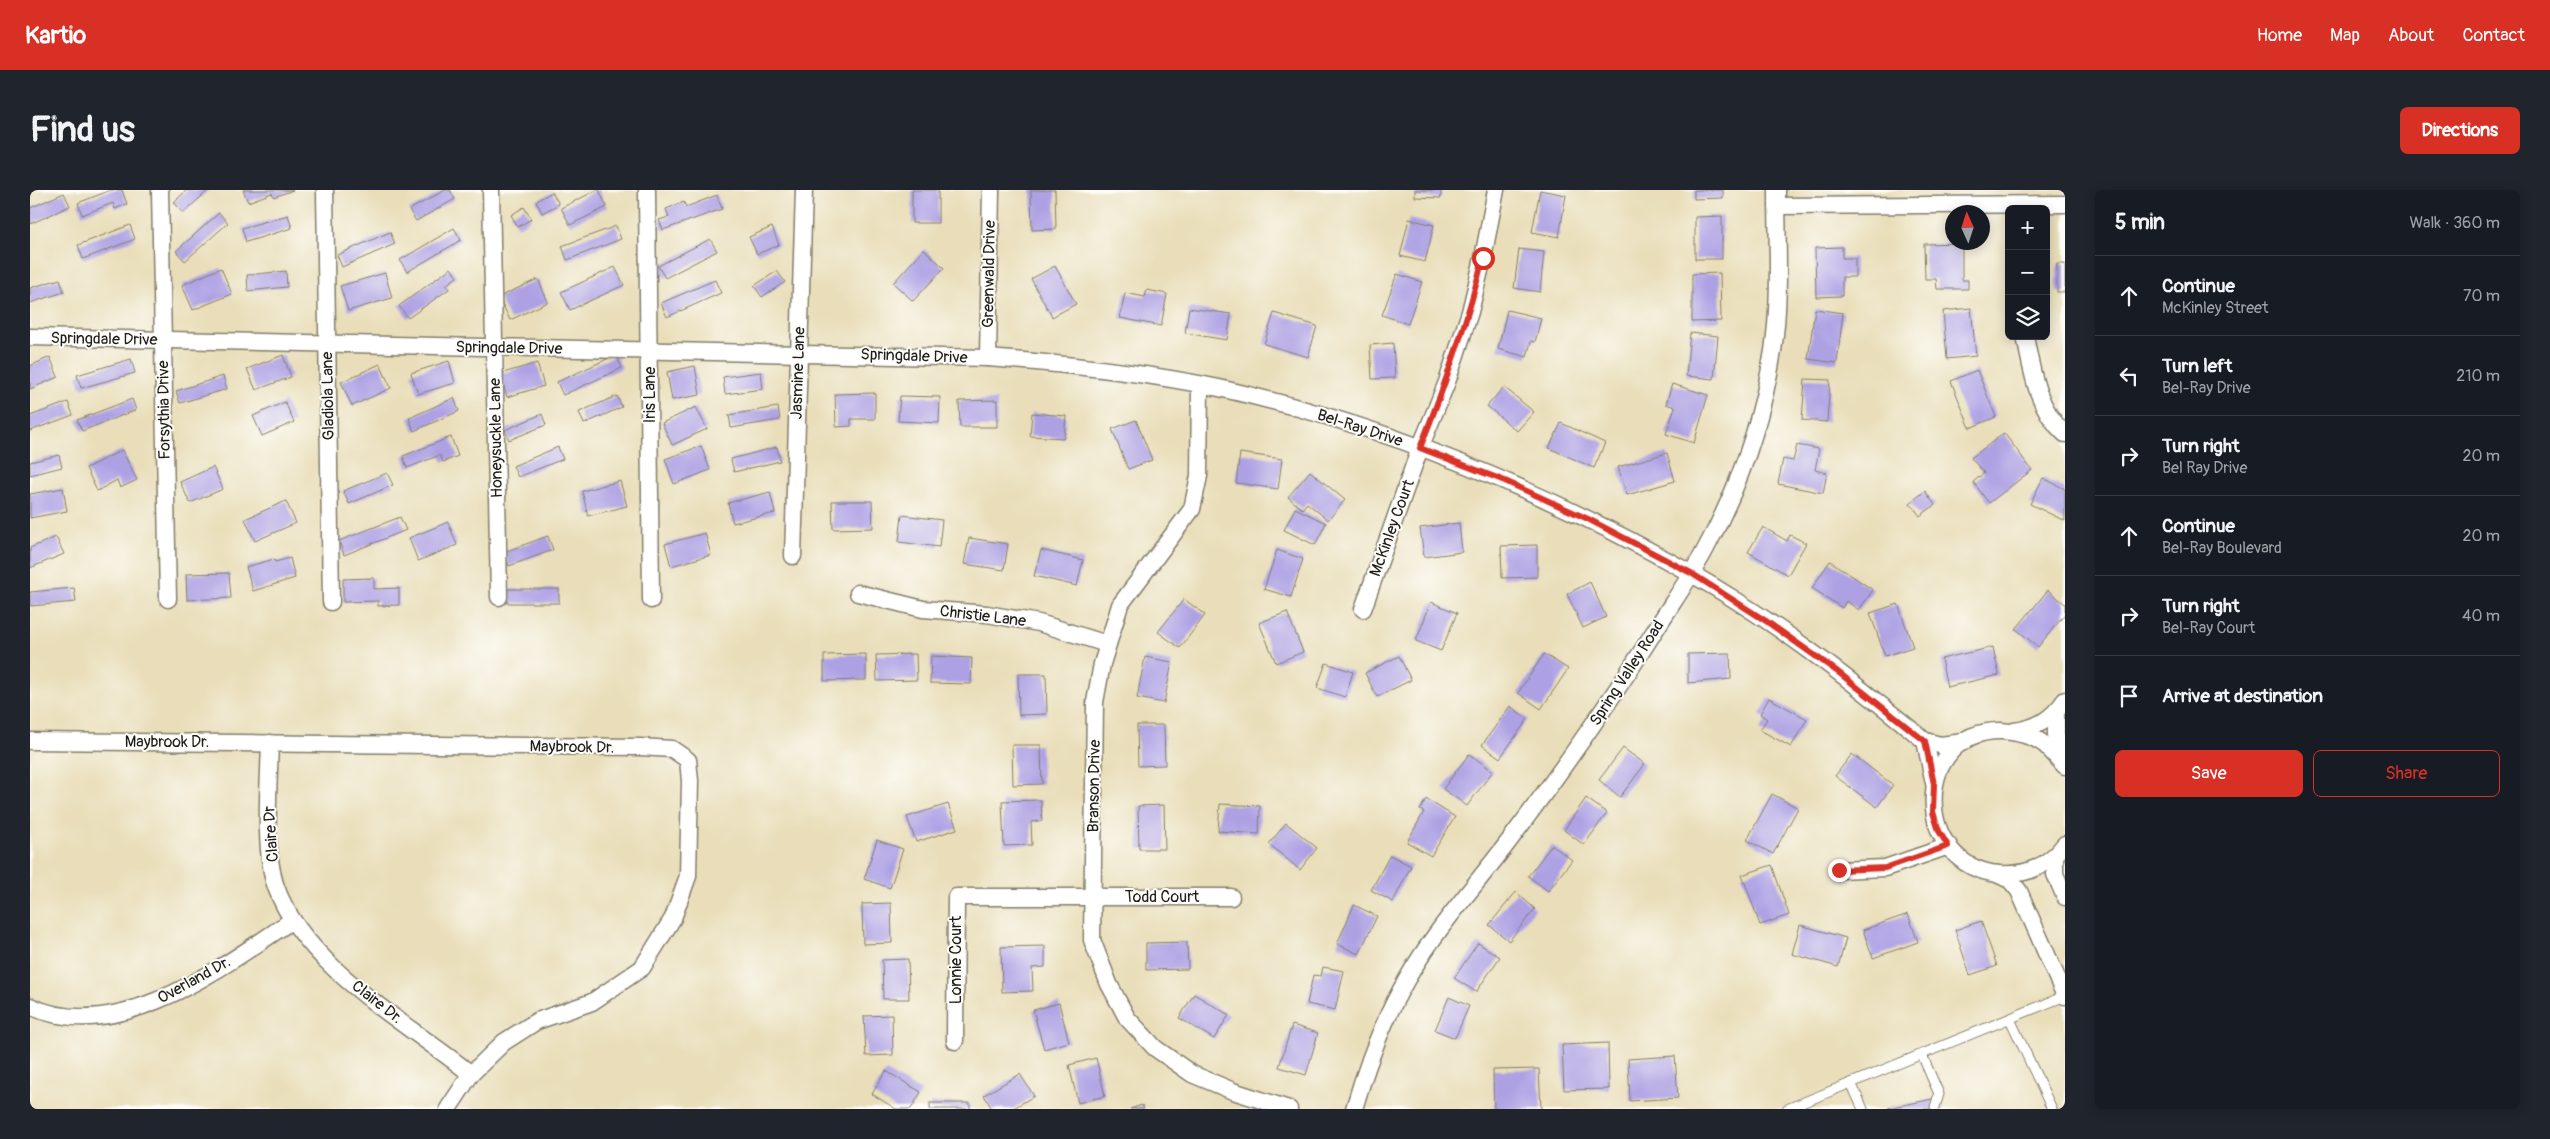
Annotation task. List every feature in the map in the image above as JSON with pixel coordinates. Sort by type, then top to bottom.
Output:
[{"type":"street","name":"Forsythia Drive","points":[[160,190],[168,599]]},
{"type":"street","name":"Gladiola Lane","points":[[326,190],[332,602]]},
{"type":"street","name":"Honeysuckle Lane","points":[[491,190],[498,597]]},
{"type":"street","name":"Iris Lane","points":[[648,190],[651,600]]},
{"type":"street","name":"Jasmine Lane","points":[[793,556],[804,190]]},
{"type":"street","name":"Greenwald Drive","points":[[988,358],[991,190]]},
{"type":"street","name":"McKinley Court","points":[[1363,608],[1420,448],[1447,382],[1470,312],[1496,190]]},
{"type":"street","points":[[1777,198],[2005,205]]},
{"type":"street","name":"Spring Valley Road","points":[[1354,1109],[1365,1072],[1383,1024],[1406,979],[1434,936],[1511,839],[1574,752],[1634,664],[1691,573],[1717,527],[1738,480],[1755,431],[1766,391],[1778,310],[1780,258],[1777,198]]},
{"type":"street","points":[[2044,205],[2065,204]]},
{"type":"street","name":"Springdale Drive","points":[[30,337],[650,351],[798,352],[988,358]]},
{"type":"street","points":[[2026,340],[2034,384],[2044,407],[2065,434]]},
{"type":"street","name":"Bel-Ray Drive","points":[[988,358],[1077,365],[1200,384],[1304,410],[1420,448],[1505,481],[1588,519],[1691,573],[1766,621],[1838,672],[1925,741]]},
{"type":"street","name":"Branson Drive","points":[[1200,384],[1199,476],[1192,509],[1120,605],[1107,644],[1095,702],[1092,940],[1109,984],[1127,1018],[1154,1048],[1192,1074],[1233,1091],[1289,1109]]},
{"type":"street","name":"Christie Lane","points":[[858,593],[923,609],[987,614],[1039,623],[1107,644]]},
{"type":"street","points":[[2013,732],[2042,724],[2056,714],[2065,700]]},
{"type":"street","points":[[2056,714],[2056,734],[2065,765]]},
{"type":"street","points":[[2065,765],[2043,744],[2030,736],[2013,732],[1994,731],[1964,742],[1940,745],[1925,741],[1934,784],[1933,812],[1939,831],[1948,846],[1960,858],[1977,868],[2010,880],[2019,891],[2065,996]]},
{"type":"street","name":"Maybrook Dr.","points":[[30,741],[656,748],[672,749],[688,760],[690,781],[688,876],[674,918],[642,968],[592,1002],[537,1021],[504,1042],[472,1074]]},
{"type":"street","points":[[1934,784],[1941,766],[1952,752],[1964,742]]},
{"type":"street","name":"Claire Dr","points":[[270,743],[268,797],[270,850],[276,886],[291,921]]},
{"type":"street","points":[[1839,870],[1885,868],[1948,846]]},
{"type":"street","points":[[1995,874],[2026,872],[2043,866],[2060,851]]},
{"type":"street","points":[[2060,851],[2056,874],[2065,897]]},
{"type":"street","name":"Lonnie Court","points":[[955,1041],[956,897],[1093,898]]},
{"type":"street","name":"Todd Court","points":[[1093,898],[1231,897]]},
{"type":"street","name":"Overland Dr.","points":[[30,1006],[66,1017],[113,1015],[157,1002],[212,973],[291,921]]},
{"type":"street","name":"Claire Dr.","points":[[291,921],[324,958],[364,993],[472,1074]]},
{"type":"street","points":[[448,1109],[472,1074]]},
{"type":"lane","points":[[1786,1109],[2065,996]]},
{"type":"lane","points":[[2010,1019],[2052,1109]]},
{"type":"lane","points":[[1922,1055],[1939,1094],[1935,1107]]},
{"type":"lane","points":[[1851,1083],[1863,1109]]},
{"type":"building","points":[[111,190],[122,190],[127,204],[115,209],[113,203],[82,215],[78,203]]},
{"type":"building","points":[[187,190],[209,190],[183,213],[174,202]]},
{"type":"building","points":[[243,190],[293,190],[274,197],[272,193],[248,202]]},
{"type":"building","points":[[445,190],[450,190],[455,199],[416,221],[409,210]]},
{"type":"building","points":[[599,190],[607,207],[570,225],[561,208]]},
{"type":"building","points":[[912,190],[938,190],[938,223],[912,223]]},
{"type":"building","points":[[1031,190],[1055,190],[1056,229],[1032,230]]},
{"type":"building","points":[[1415,190],[1441,190],[1441,198],[1415,197]]},
{"type":"building","points":[[1540,190],[1566,195],[1559,237],[1532,232]]},
{"type":"building","points":[[1694,190],[1723,190],[1723,198],[1694,199]]},
{"type":"building","points":[[552,192],[559,204],[542,213],[536,201]]},
{"type":"building","points":[[64,193],[70,206],[30,224],[30,208]]},
{"type":"building","points":[[717,195],[722,209],[663,230],[659,220],[669,217],[666,209],[684,202],[686,207]]},
{"type":"building","points":[[524,207],[531,219],[518,227],[511,215]]},
{"type":"building","points":[[219,213],[228,223],[185,261],[176,251]]},
{"type":"building","points":[[288,215],[292,228],[246,242],[242,228]]},
{"type":"building","points":[[1722,216],[1722,259],[1695,259],[1695,217]]},
{"type":"building","points":[[1409,219],[1434,225],[1425,262],[1400,256]]},
{"type":"building","points":[[130,225],[135,239],[83,259],[78,245]]},
{"type":"building","points":[[616,226],[621,239],[567,260],[562,246]]},
{"type":"building","points":[[772,227],[779,245],[757,254],[749,237]]},
{"type":"building","points":[[454,228],[461,240],[407,272],[400,260]]},
{"type":"building","points":[[390,232],[395,244],[342,267],[337,255]]},
{"type":"building","points":[[710,239],[717,251],[665,278],[658,266]]},
{"type":"building","points":[[1945,243],[1945,250],[1962,250],[1962,280],[1968,280],[1968,289],[1937,289],[1936,279],[1925,279],[1924,244]]},
{"type":"building","points":[[1842,247],[1842,258],[1855,258],[1855,277],[1842,277],[1842,296],[1816,297],[1815,248]]},
{"type":"building","points":[[924,249],[944,268],[913,301],[893,283]]},
{"type":"building","points":[[1519,249],[1544,252],[1540,292],[1514,288]]},
{"type":"building","points":[[2057,264],[2065,264],[2065,292],[2057,292]]},
{"type":"building","points":[[1055,266],[1076,304],[1052,317],[1031,279]]},
{"type":"building","points":[[615,267],[624,285],[570,310],[561,292]]},
{"type":"building","points":[[221,268],[232,294],[193,310],[182,285]]},
{"type":"building","points":[[451,268],[457,277],[446,285],[449,289],[408,318],[399,306]]},
{"type":"building","points":[[286,271],[287,287],[248,291],[247,275]]},
{"type":"building","points":[[777,271],[785,282],[762,297],[754,286]]},
{"type":"building","points":[[385,273],[392,298],[348,311],[340,286]]},
{"type":"building","points":[[1720,273],[1721,321],[1692,322],[1692,274]]},
{"type":"building","points":[[1397,274],[1422,282],[1408,324],[1382,315]]},
{"type":"building","points":[[60,279],[64,292],[30,303],[30,288]]},
{"type":"building","points":[[538,279],[548,302],[510,320],[499,297]]},
{"type":"building","points":[[715,280],[721,293],[667,317],[661,303]]},
{"type":"building","points":[[1147,290],[1167,294],[1161,326],[1120,318],[1125,293],[1145,297]]},
{"type":"building","points":[[1189,308],[1231,314],[1227,340],[1185,333]]},
{"type":"building","points":[[1971,308],[1976,356],[1947,359],[1943,311]]},
{"type":"building","points":[[1815,309],[1843,313],[1837,363],[1808,359]]},
{"type":"building","points":[[1507,310],[1541,318],[1535,342],[1531,341],[1527,357],[1498,349]]},
{"type":"building","points":[[1274,313],[1317,326],[1308,357],[1264,344]]},
{"type":"building","points":[[1690,333],[1718,336],[1714,379],[1686,376]]},
{"type":"building","points":[[1393,343],[1395,378],[1372,379],[1370,345]]},
{"type":"building","points":[[283,355],[291,377],[256,390],[247,369]]},
{"type":"building","points":[[616,355],[622,368],[563,395],[557,382]]},
{"type":"building","points":[[50,357],[58,377],[30,389],[30,366]]},
{"type":"building","points":[[131,359],[135,373],[81,388],[77,375]]},
{"type":"building","points":[[449,361],[455,383],[418,394],[411,373]]},
{"type":"building","points":[[537,363],[544,386],[507,397],[500,374]]},
{"type":"building","points":[[380,364],[391,388],[352,406],[341,382]]},
{"type":"building","points":[[695,366],[700,395],[672,400],[667,372]]},
{"type":"building","points":[[1977,370],[1996,417],[1970,428],[1951,381]]},
{"type":"building","points":[[761,372],[763,389],[725,394],[723,377]]},
{"type":"building","points":[[223,376],[227,389],[180,403],[176,391]]},
{"type":"building","points":[[1805,379],[1830,380],[1827,422],[1802,420]]},
{"type":"building","points":[[1672,384],[1708,395],[1694,443],[1666,434],[1675,407],[1666,404]]},
{"type":"building","points":[[1504,387],[1534,412],[1517,431],[1487,406]]},
{"type":"building","points":[[875,393],[875,419],[851,419],[851,426],[836,427],[835,394]]},
{"type":"building","points":[[617,396],[622,407],[584,424],[579,412]]},
{"type":"building","points":[[900,396],[940,397],[939,423],[898,421]]},
{"type":"building","points":[[454,398],[459,411],[414,431],[409,418]]},
{"type":"building","points":[[132,399],[136,410],[82,431],[77,420]]},
{"type":"building","points":[[997,400],[997,427],[960,427],[959,401]]},
{"type":"building","points":[[68,402],[73,415],[30,431],[30,416]]},
{"type":"building","points":[[285,402],[294,422],[262,436],[253,416]]},
{"type":"building","points":[[696,407],[707,429],[672,445],[662,423]]},
{"type":"building","points":[[778,407],[780,420],[731,428],[729,415]]},
{"type":"building","points":[[1032,413],[1066,416],[1064,438],[1030,436]]},
{"type":"building","points":[[542,414],[546,425],[509,440],[505,430]]},
{"type":"building","points":[[1136,420],[1152,460],[1128,469],[1112,429]]},
{"type":"building","points":[[1561,423],[1605,443],[1594,468],[1549,448]]},
{"type":"building","points":[[2004,433],[2032,470],[1989,503],[1973,482],[1984,473],[1971,458]]},
{"type":"building","points":[[451,437],[458,456],[443,462],[440,455],[407,468],[403,456]]},
{"type":"building","points":[[1797,445],[1819,449],[1815,470],[1827,473],[1823,493],[1778,484],[1783,459],[1793,461]]},
{"type":"building","points":[[701,446],[710,470],[674,484],[665,459]]},
{"type":"building","points":[[558,447],[563,459],[518,477],[513,466]]},
{"type":"building","points":[[777,447],[780,461],[734,472],[731,459]]},
{"type":"building","points":[[122,450],[137,480],[120,488],[117,480],[97,491],[86,468]]},
{"type":"building","points":[[1240,453],[1282,459],[1278,489],[1236,483]]},
{"type":"building","points":[[1667,453],[1675,481],[1627,495],[1618,467]]},
{"type":"building","points":[[59,455],[62,467],[30,475],[30,462]]},
{"type":"building","points":[[213,467],[223,489],[190,503],[180,482]]},
{"type":"building","points":[[1310,471],[1345,500],[1328,520],[1307,503],[1302,509],[1288,497]]},
{"type":"building","points":[[387,473],[393,485],[349,504],[343,491]]},
{"type":"building","points":[[2043,478],[2065,489],[2065,521],[2030,504]]},
{"type":"building","points":[[620,481],[627,506],[588,516],[582,491]]},
{"type":"building","points":[[63,488],[67,511],[30,518],[30,494]]},
{"type":"building","points":[[1925,491],[1935,505],[1920,516],[1910,503]]},
{"type":"building","points":[[770,492],[775,513],[733,523],[728,503]]},
{"type":"building","points":[[286,501],[296,523],[255,541],[245,519]]},
{"type":"building","points":[[832,501],[872,501],[873,528],[833,529]]},
{"type":"building","points":[[1295,508],[1326,523],[1315,545],[1284,530]]},
{"type":"building","points":[[902,515],[942,520],[939,547],[899,542]]},
{"type":"building","points":[[400,517],[406,530],[344,555],[339,541]]},
{"type":"building","points":[[448,522],[457,545],[418,561],[409,538]]},
{"type":"building","points":[[1459,523],[1462,552],[1424,557],[1420,528]]},
{"type":"building","points":[[1763,527],[1787,541],[1790,535],[1806,543],[1788,575],[1748,552]]},
{"type":"building","points":[[705,533],[711,555],[671,566],[665,544]]},
{"type":"building","points":[[548,536],[553,550],[509,566],[504,552]]},
{"type":"building","points":[[56,537],[64,554],[30,568],[30,548]]},
{"type":"building","points":[[969,538],[1008,544],[1004,570],[964,564]]},
{"type":"building","points":[[1537,545],[1537,577],[1502,578],[1501,546]]},
{"type":"building","points":[[1041,550],[1083,560],[1077,586],[1034,576]]},
{"type":"building","points":[[1277,550],[1303,559],[1291,597],[1264,589]]},
{"type":"building","points":[[290,558],[295,578],[253,591],[246,567],[274,559],[275,562]]},
{"type":"building","points":[[1830,561],[1873,590],[1859,610],[1846,601],[1842,608],[1812,588]]},
{"type":"building","points":[[229,573],[231,598],[187,600],[186,574]]},
{"type":"building","points":[[374,578],[374,589],[399,588],[399,605],[378,606],[378,601],[343,602],[343,579]]},
{"type":"building","points":[[1590,582],[1606,617],[1583,628],[1567,594]]},
{"type":"building","points":[[74,588],[76,602],[30,606],[30,592]]},
{"type":"building","points":[[507,589],[559,589],[559,603],[507,603]]},
{"type":"building","points":[[2048,590],[2065,604],[2065,614],[2038,647],[2016,629]]},
{"type":"building","points":[[1184,599],[1205,615],[1180,648],[1158,632]]},
{"type":"building","points":[[1431,602],[1457,613],[1441,651],[1416,641]]},
{"type":"building","points":[[1898,604],[1913,647],[1885,656],[1870,613]]},
{"type":"building","points":[[1287,612],[1303,652],[1276,663],[1259,623]]},
{"type":"building","points":[[1993,647],[1999,675],[1947,687],[1941,659]]},
{"type":"building","points":[[1730,653],[1731,679],[1688,683],[1688,654]]},
{"type":"building","points":[[866,654],[866,680],[824,681],[824,655]]},
{"type":"building","points":[[916,654],[917,680],[877,681],[876,655]]},
{"type":"building","points":[[1544,654],[1568,669],[1541,709],[1518,693]]},
{"type":"building","points":[[931,656],[972,658],[971,684],[930,683]]},
{"type":"building","points":[[1399,656],[1411,680],[1377,697],[1365,673]]},
{"type":"building","points":[[1145,657],[1172,662],[1164,703],[1137,698]]},
{"type":"building","points":[[1326,663],[1353,672],[1345,697],[1317,688]]},
{"type":"building","points":[[1018,674],[1046,674],[1047,714],[1019,715]]},
{"type":"building","points":[[1769,698],[1807,719],[1791,747],[1760,730],[1767,719],[1760,714]]},
{"type":"building","points":[[1510,706],[1528,719],[1500,758],[1482,745]]},
{"type":"building","points":[[1137,725],[1164,725],[1165,765],[1138,766]]},
{"type":"building","points":[[1012,745],[1041,745],[1042,784],[1013,785]]},
{"type":"building","points":[[1623,748],[1645,764],[1620,797],[1599,780]]},
{"type":"building","points":[[1469,754],[1493,771],[1467,806],[1443,789]]},
{"type":"building","points":[[1852,754],[1893,785],[1877,807],[1835,776]]},
{"type":"building","points":[[1772,794],[1798,808],[1773,854],[1747,840]]},
{"type":"building","points":[[1586,798],[1607,813],[1584,845],[1564,830]]},
{"type":"building","points":[[1426,799],[1455,817],[1431,856],[1407,842],[1424,812],[1420,810]]},
{"type":"building","points":[[1041,800],[1042,821],[1031,822],[1032,845],[1004,846],[1002,801]]},
{"type":"building","points":[[948,804],[957,829],[916,842],[907,817]]},
{"type":"building","points":[[1220,804],[1260,806],[1259,834],[1218,831]]},
{"type":"building","points":[[1164,805],[1165,849],[1139,849],[1138,806]]},
{"type":"building","points":[[1286,823],[1317,848],[1300,870],[1269,844]]},
{"type":"building","points":[[877,840],[903,849],[890,888],[864,879]]},
{"type":"building","points":[[1552,845],[1572,860],[1548,891],[1528,876]]},
{"type":"building","points":[[1390,855],[1411,866],[1393,902],[1371,890]]},
{"type":"building","points":[[1772,865],[1789,915],[1760,925],[1742,875]]},
{"type":"building","points":[[1516,892],[1535,909],[1509,941],[1489,925]]},
{"type":"building","points":[[891,903],[892,943],[863,944],[862,904]]},
{"type":"building","points":[[1354,905],[1377,916],[1359,954],[1337,944]]},
{"type":"building","points":[[1908,914],[1918,942],[1873,958],[1863,930]]},
{"type":"building","points":[[1981,921],[1997,966],[1970,975],[1955,930]]},
{"type":"building","points":[[1800,925],[1846,938],[1838,967],[1792,954]]},
{"type":"building","points":[[1187,942],[1188,969],[1146,970],[1146,943]]},
{"type":"building","points":[[1478,943],[1500,957],[1476,992],[1454,978]]},
{"type":"building","points":[[1045,946],[1045,967],[1032,968],[1033,991],[1002,992],[1001,947]]},
{"type":"building","points":[[908,959],[909,999],[883,999],[882,960]]},
{"type":"building","points":[[1323,967],[1344,971],[1335,1010],[1307,1004],[1313,975],[1321,976]]},
{"type":"building","points":[[1194,994],[1229,1015],[1214,1039],[1179,1018]]},
{"type":"building","points":[[1449,997],[1469,1006],[1455,1038],[1435,1030]]},
{"type":"building","points":[[1059,1003],[1069,1042],[1044,1049],[1033,1010]]},
{"type":"building","points":[[892,1015],[893,1055],[866,1056],[864,1016]]},
{"type":"building","points":[[1292,1025],[1318,1033],[1306,1075],[1279,1067]]},
{"type":"building","points":[[1608,1043],[1609,1089],[1564,1090],[1562,1045]]},
{"type":"building","points":[[1675,1056],[1678,1098],[1630,1101],[1628,1059]]},
{"type":"building","points":[[1096,1058],[1105,1096],[1078,1103],[1069,1065]]},
{"type":"building","points":[[1539,1069],[1541,1109],[1494,1109],[1493,1070]]},
{"type":"building","points":[[886,1071],[921,1092],[911,1109],[896,1109],[872,1094]]},
{"type":"building","points":[[1020,1074],[1034,1096],[1012,1109],[992,1109],[984,1095]]},
{"type":"building","points":[[1933,1099],[1935,1109],[1888,1109],[1888,1108]]},
{"type":"building","points":[[930,1103],[970,1103],[970,1109],[930,1109]]},
{"type":"building","points":[[1142,1105],[1144,1109],[1130,1109]]},
{"type":"route","points":[[1483,258],[1470,312],[1447,382],[1420,448],[1505,481],[1588,519],[1691,573],[1766,621],[1838,672],[1925,741],[1934,784],[1932,794],[1933,812],[1939,831],[1948,846],[1885,868],[1839,870]]}]
